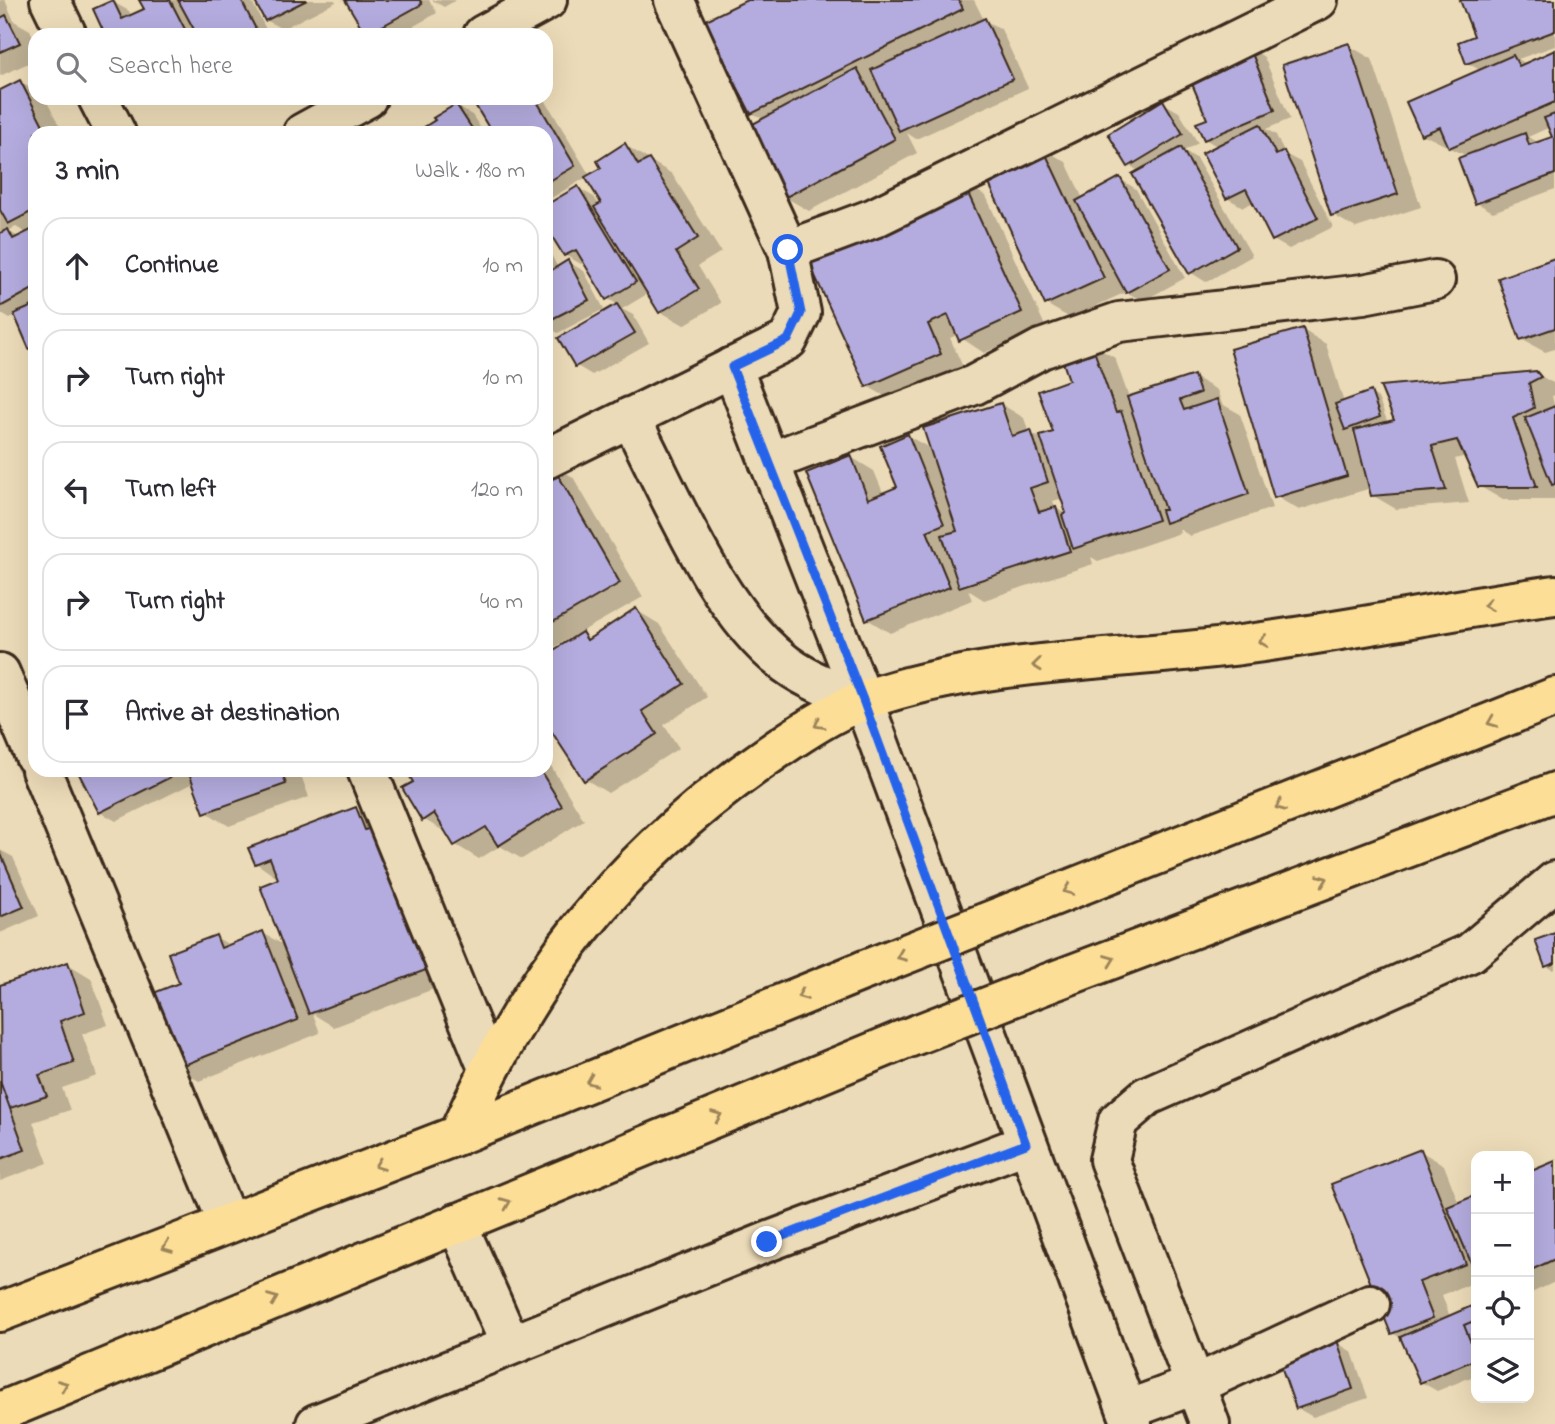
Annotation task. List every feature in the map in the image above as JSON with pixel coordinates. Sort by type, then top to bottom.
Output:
[{"type":"highway","points":[[458,1135],[488,1068],[533,991],[586,919],[646,853],[713,794],[786,743],[863,700],[916,684],[969,674],[1238,645],[1555,595]]},
{"type":"highway","points":[[0,1312],[458,1135],[865,970],[1555,697]]},
{"type":"highway","points":[[0,1412],[900,1041],[1555,792]]},
{"type":"street","points":[[50,0],[64,28]]},
{"type":"street","points":[[496,28],[547,0]]},
{"type":"street","points":[[553,456],[788,340],[801,313],[788,250],[674,0]]},
{"type":"street","points":[[788,250],[874,218],[1272,10],[1318,0]]},
{"type":"street","points":[[102,105],[112,126]]},
{"type":"street","points":[[316,126],[354,105]]},
{"type":"street","points":[[769,462],[974,384],[1041,349],[1119,322],[1363,294],[1435,280]]},
{"type":"street","points":[[732,367],[863,700],[1129,1417],[1370,1304]]},
{"type":"street","points":[[630,417],[714,578],[745,626],[787,665],[811,680],[863,700]]},
{"type":"street","points":[[12,695],[28,737]]},
{"type":"street","points":[[44,777],[228,1223]]},
{"type":"street","points":[[370,777],[488,1068]]},
{"type":"street","points":[[1210,1424],[1109,1160],[1118,1121],[1147,1096],[1469,953],[1555,881]]},
{"type":"street","points":[[316,1424],[510,1343],[1026,1144]]},
{"type":"street","points":[[457,1223],[510,1343]]},
{"type":"building","points":[[113,0],[122,19],[144,9],[139,0],[170,0],[184,28],[102,28],[93,9]]},
{"type":"building","points":[[178,0],[241,0],[255,28],[193,28]]},
{"type":"building","points":[[254,0],[307,0],[265,21]]},
{"type":"building","points":[[345,0],[420,0],[422,4],[379,28],[362,28]]},
{"type":"building","points":[[747,0],[959,0],[963,9],[751,114],[704,21]]},
{"type":"building","points":[[1460,0],[1555,0],[1555,31],[1466,64],[1458,42],[1474,36]]},
{"type":"building","points":[[6,15],[20,43],[0,52],[0,18]]},
{"type":"building","points":[[985,18],[1013,79],[899,131],[871,70]]},
{"type":"building","points":[[1349,43],[1398,194],[1331,216],[1282,65]]},
{"type":"building","points":[[1249,46],[1275,110],[1204,140],[1196,123],[1207,119],[1187,72]]},
{"type":"building","points":[[1555,50],[1555,102],[1449,148],[1440,127],[1421,135],[1406,102],[1513,55],[1519,66]]},
{"type":"building","points":[[857,68],[895,139],[784,198],[751,125]]},
{"type":"building","points":[[20,80],[28,96],[28,105],[33,105],[43,126],[28,126],[28,214],[8,224],[0,210],[0,90]]},
{"type":"building","points":[[1163,100],[1183,134],[1128,167],[1108,134]]},
{"type":"building","points":[[457,105],[470,126],[426,126],[435,120],[433,118]]},
{"type":"building","points":[[475,105],[539,105],[551,126],[488,126]]},
{"type":"building","points":[[1555,114],[1555,174],[1475,204],[1458,158],[1525,133],[1529,145],[1552,137],[1544,118]]},
{"type":"building","points":[[1260,124],[1276,155],[1284,151],[1318,218],[1272,241],[1246,189],[1226,199],[1202,153]]},
{"type":"building","points":[[553,129],[575,166],[553,179]]},
{"type":"building","points":[[625,143],[638,165],[649,159],[698,238],[676,252],[699,289],[659,313],[594,207],[601,203],[585,177],[601,168],[597,161]]},
{"type":"building","points":[[1042,146],[1104,278],[1045,305],[984,173]]},
{"type":"building","points":[[1181,147],[1237,247],[1189,274],[1132,174]]},
{"type":"building","points":[[1120,177],[1170,269],[1126,293],[1076,201]]},
{"type":"building","points":[[962,180],[1022,312],[959,341],[948,315],[928,324],[941,354],[866,387],[804,252]]},
{"type":"building","points":[[578,186],[636,282],[606,300],[576,250],[564,256],[553,238],[553,201]]},
{"type":"building","points":[[8,229],[13,239],[28,232],[28,292],[0,307],[0,233]]},
{"type":"building","points":[[1555,258],[1555,328],[1520,340],[1498,278]]},
{"type":"building","points":[[568,260],[589,300],[553,318],[553,269]]},
{"type":"building","points":[[617,304],[635,333],[575,367],[558,338]]},
{"type":"building","points":[[28,308],[28,347],[14,314]]},
{"type":"building","points":[[1303,328],[1347,476],[1274,498],[1230,349]]},
{"type":"building","points":[[1091,342],[1116,413],[1121,411],[1158,520],[1073,549],[1062,515],[1066,513],[1040,436],[1053,432],[1038,391],[1069,380],[1060,353]]},
{"type":"building","points":[[1536,371],[1541,377],[1529,383],[1534,408],[1513,418],[1537,487],[1478,487],[1457,440],[1432,446],[1446,490],[1371,496],[1354,430],[1394,420],[1380,386]]},
{"type":"building","points":[[1194,375],[1200,393],[1180,400],[1184,410],[1217,399],[1249,494],[1165,523],[1161,510],[1165,510],[1127,397]]},
{"type":"building","points":[[1371,391],[1380,417],[1345,430],[1335,404]]},
{"type":"building","points":[[1001,403],[1012,436],[1031,430],[1048,482],[1030,488],[1039,512],[1056,507],[1070,551],[959,587],[942,535],[957,531],[923,428]]},
{"type":"building","points":[[1555,406],[1555,484],[1552,485],[1525,418]]},
{"type":"building","points":[[908,434],[944,524],[927,531],[950,587],[866,620],[806,473],[851,455],[868,499],[897,487],[880,446]]},
{"type":"building","points":[[553,466],[620,583],[553,622]]},
{"type":"building","points":[[636,608],[684,684],[642,711],[657,734],[584,781],[553,734],[553,651],[582,632],[587,640]]},
{"type":"building","points":[[81,777],[171,777],[99,813]]},
{"type":"building","points":[[191,777],[284,777],[286,784],[204,813]]},
{"type":"building","points":[[410,777],[544,777],[562,806],[498,846],[486,827],[454,846],[434,813],[422,821],[402,788],[413,782]]},
{"type":"building","points":[[356,807],[365,830],[379,825],[434,967],[309,1014],[260,886],[278,879],[270,858],[255,864],[248,848]]},
{"type":"building","points":[[0,852],[24,907],[0,917]]},
{"type":"building","points":[[263,931],[298,1020],[174,1069],[146,996],[179,983],[168,953],[216,935],[221,948]]},
{"type":"building","points":[[1555,933],[1555,963],[1545,967],[1535,940]]},
{"type":"building","points":[[68,962],[85,1012],[60,1021],[74,1063],[39,1075],[47,1096],[1,1111],[0,985]]},
{"type":"building","points":[[0,1081],[25,1150],[0,1159]]},
{"type":"building","points":[[1421,1149],[1466,1264],[1419,1282],[1433,1318],[1391,1334],[1331,1184]]},
{"type":"building","points":[[1555,1161],[1555,1259],[1534,1269],[1534,1214],[1534,1170]]},
{"type":"building","points":[[1471,1197],[1471,1262],[1447,1207]]},
{"type":"building","points":[[1471,1306],[1471,1361],[1420,1383],[1400,1337]]},
{"type":"building","points":[[1471,1322],[1471,1342],[1464,1325]]},
{"type":"building","points":[[1337,1340],[1353,1389],[1296,1409],[1279,1360]]},
{"type":"route","points":[[767,1242],[1026,1144],[863,700],[732,367],[788,340],[801,313],[788,250]]}]
